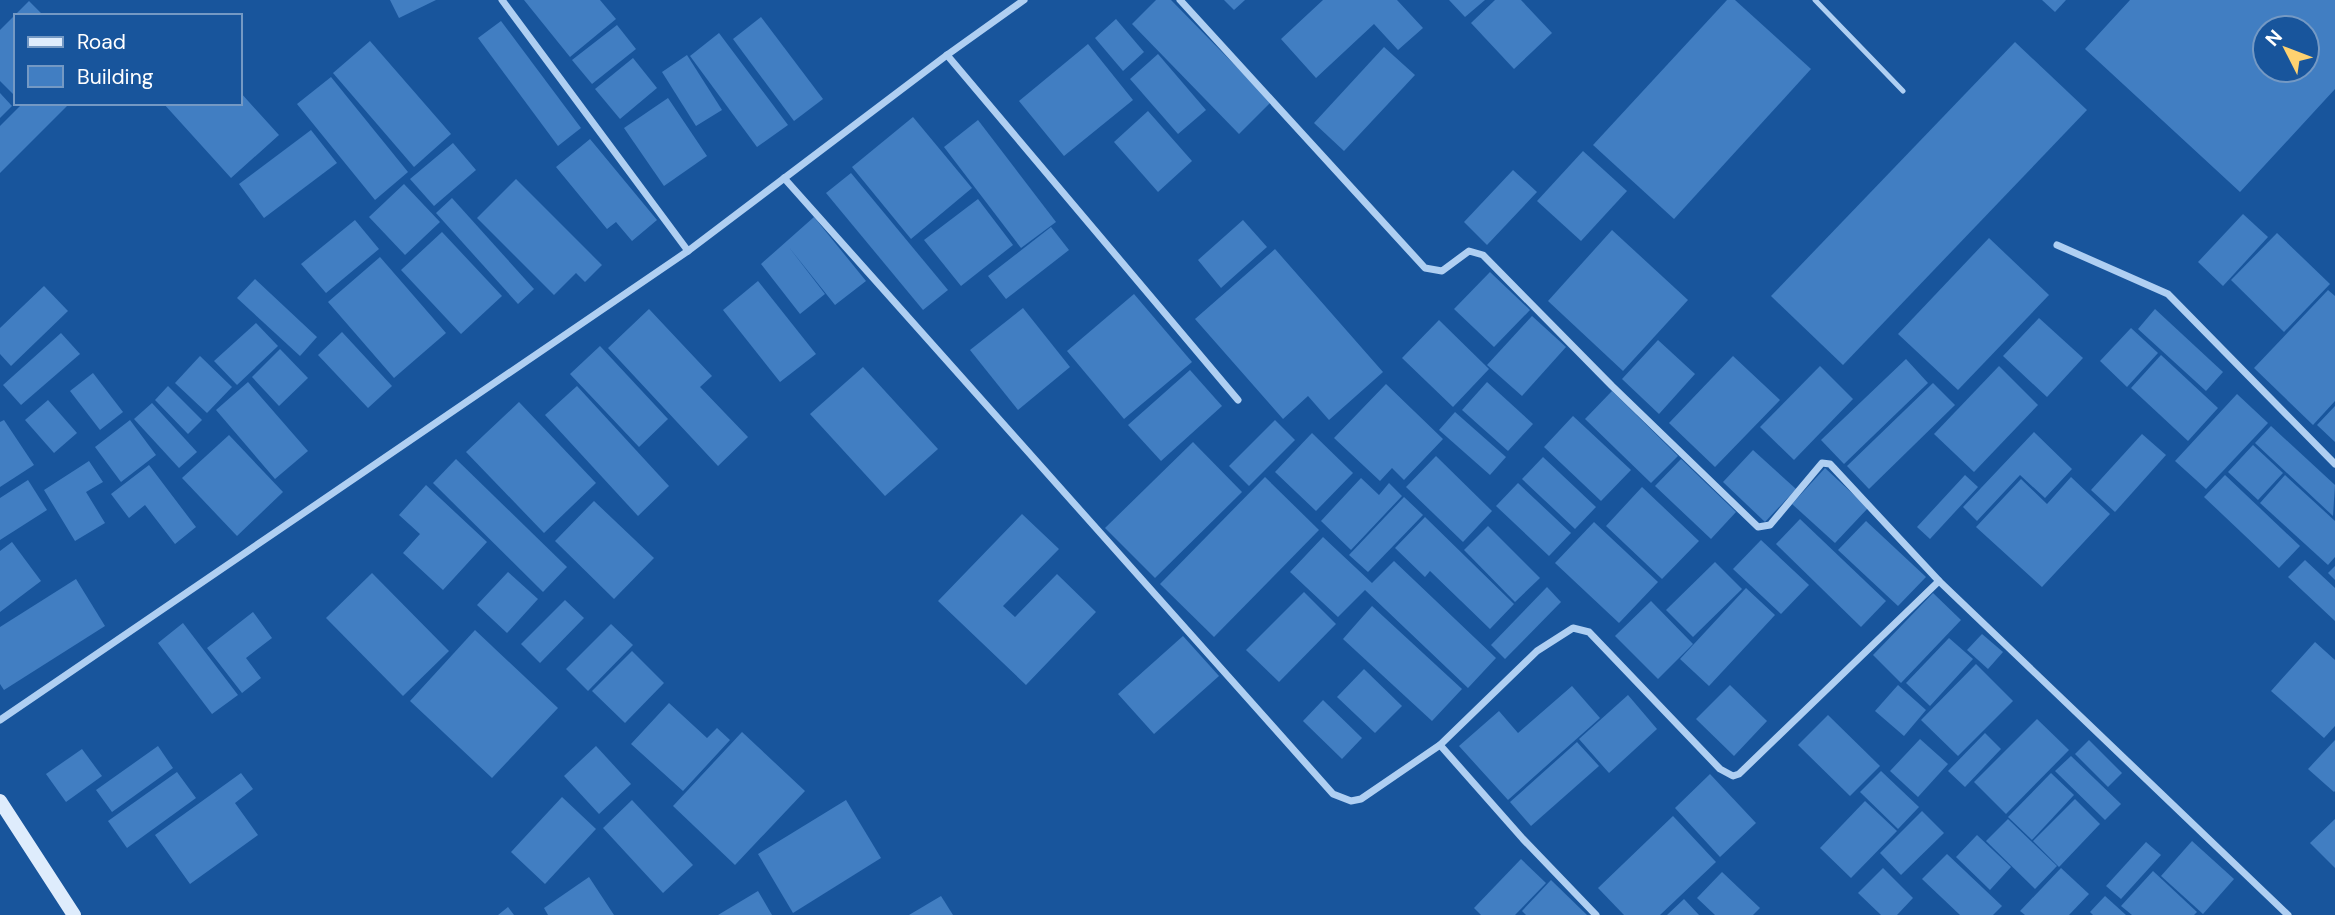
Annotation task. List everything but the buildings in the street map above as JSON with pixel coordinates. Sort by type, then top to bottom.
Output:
[{"type":"main road","points":[[0,801],[74,915]]},
{"type":"street","points":[[502,0],[688,251]]},
{"type":"street","points":[[0,720],[688,251],[1024,0]]},
{"type":"street","points":[[1180,0],[1425,268],[1442,271],[1469,251],[1483,255],[1612,386],[1758,527],[1770,525],[1822,463],[1830,464],[1939,581],[2288,915]]},
{"type":"street","points":[[947,55],[1238,400]]},
{"type":"street","points":[[784,177],[1333,794],[1351,801],[1361,799],[1440,745],[1537,651],[1573,628],[1589,632],[1720,769],[1733,776],[1739,774],[1939,581]]},
{"type":"street","points":[[2057,245],[2168,294],[2335,464]]},
{"type":"street","points":[[1440,745],[1523,839],[1596,915]]},
{"type":"lane","points":[[1815,0],[1903,91]]}]
